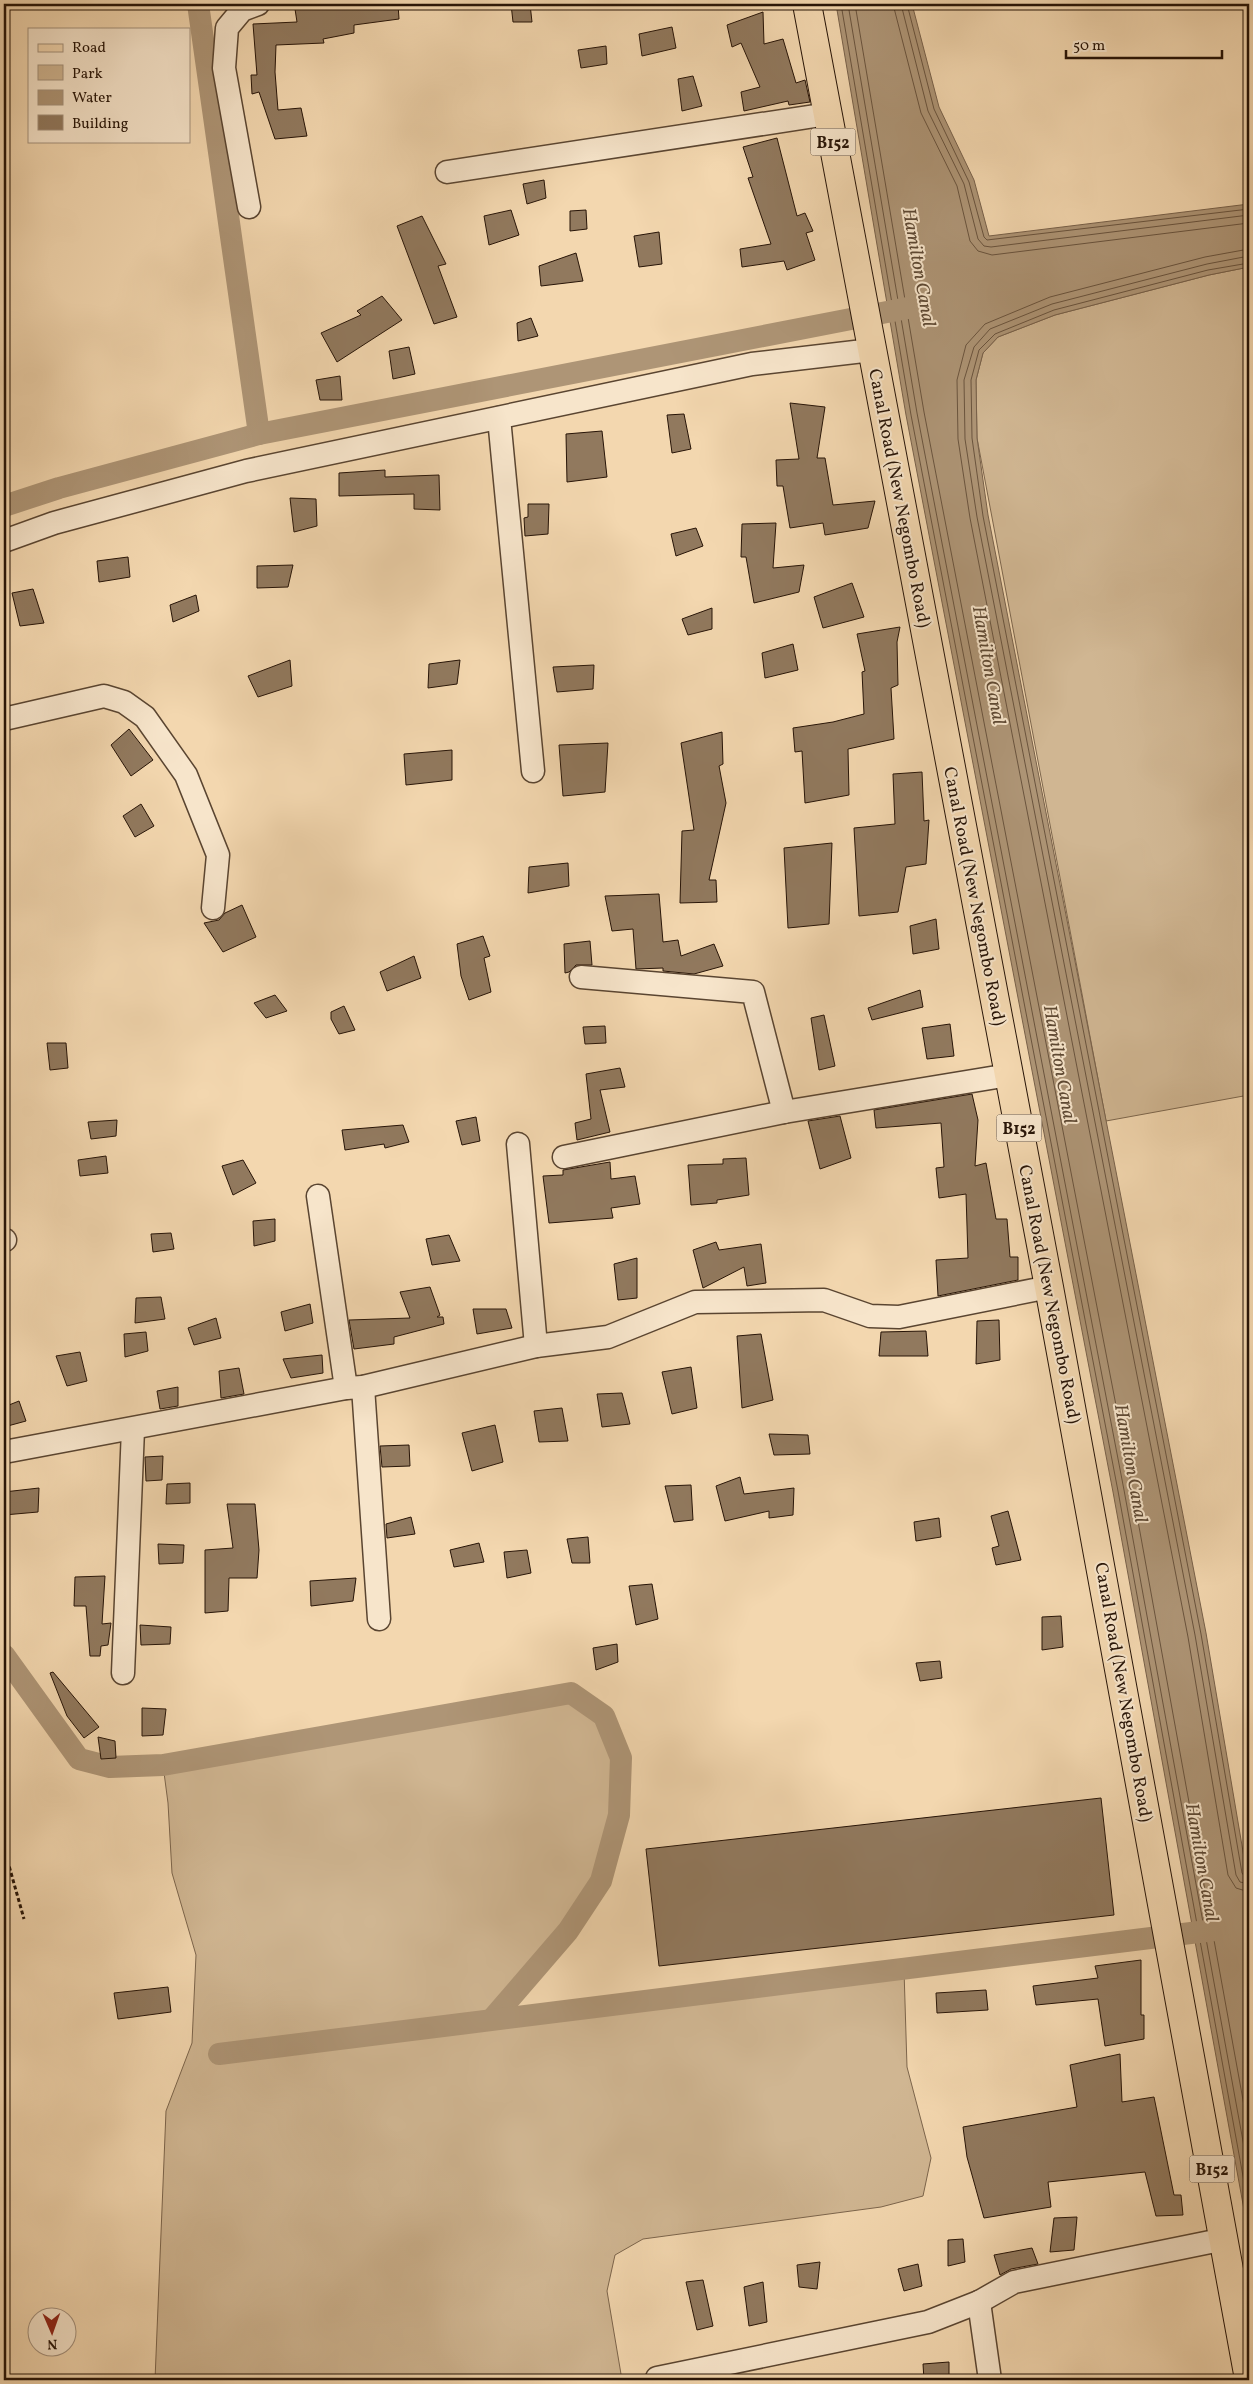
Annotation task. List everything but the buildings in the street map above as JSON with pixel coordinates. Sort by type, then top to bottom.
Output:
[{"type":"main road","name":"Canal Road (New Negombo Road)","points":[[807,4],[1049,1287],[1249,2379]]},
{"type":"street","points":[[249,207],[224,68],[227,28],[242,10],[258,4]]},
{"type":"street","points":[[447,172],[828,114]]},
{"type":"street","points":[[4,541],[54,523],[246,471],[752,364],[871,345]]},
{"type":"street","points":[[499,418],[533,771]]},
{"type":"street","points":[[4,719],[104,696],[124,702],[145,717],[186,775],[218,855],[213,908]]},
{"type":"street","points":[[581,977],[753,992],[784,1112]]},
{"type":"street","points":[[564,1157],[784,1112],[1009,1075]]},
{"type":"street","points":[[518,1144],[536,1346]]},
{"type":"street","points":[[318,1196],[354,1387],[379,1619]]},
{"type":"street","points":[[4,1452],[354,1387],[536,1346],[608,1337],[695,1302],[824,1300],[870,1316],[899,1317],[1049,1287]]},
{"type":"street","points":[[123,1673],[134,1429]]},
{"type":"street","points":[[657,2378],[928,2322],[979,2302],[1014,2282],[1225,2240]]},
{"type":"street","points":[[979,2302],[990,2380]]},
{"type":"path","points":[[4,1848],[24,1919]]},
{"type":"green space","points":[[1249,267],[1249,1095],[1106,1121],[977,438],[976,380],[983,353],[998,337],[1055,315],[1209,275]]},
{"type":"green space","points":[[571,1693],[604,1716],[621,1758],[619,1815],[601,1881],[568,1931],[494,2018],[904,1970],[907,2067],[931,2158],[923,2196],[881,2207],[643,2239],[615,2255],[607,2291],[622,2380],[155,2380],[166,2111],[192,2043],[196,1955],[172,1873],[168,1803],[163,1765]]},
{"type":"water","name":"Hamilton Canal","points":[[836,4],[912,4],[939,107],[974,180],[989,236],[1249,204],[1249,267],[1209,275],[1055,315],[998,337],[983,353],[976,380],[977,438],[988,515],[1206,1633],[1249,1887],[1249,2237],[1113,1492],[906,415]]},
{"type":"waterway","points":[[198,4],[259,434]]},
{"type":"waterway","name":"Hamilton Canal","points":[[4,506],[59,488],[259,434],[918,306]]},
{"type":"waterway","points":[[4,1655],[79,1759],[110,1767],[163,1765],[571,1693],[604,1716],[621,1758],[619,1815],[601,1881],[568,1931],[493,2018]]},
{"type":"waterway","name":"Hamilton Canal","points":[[219,2054],[1215,1930]]}]
